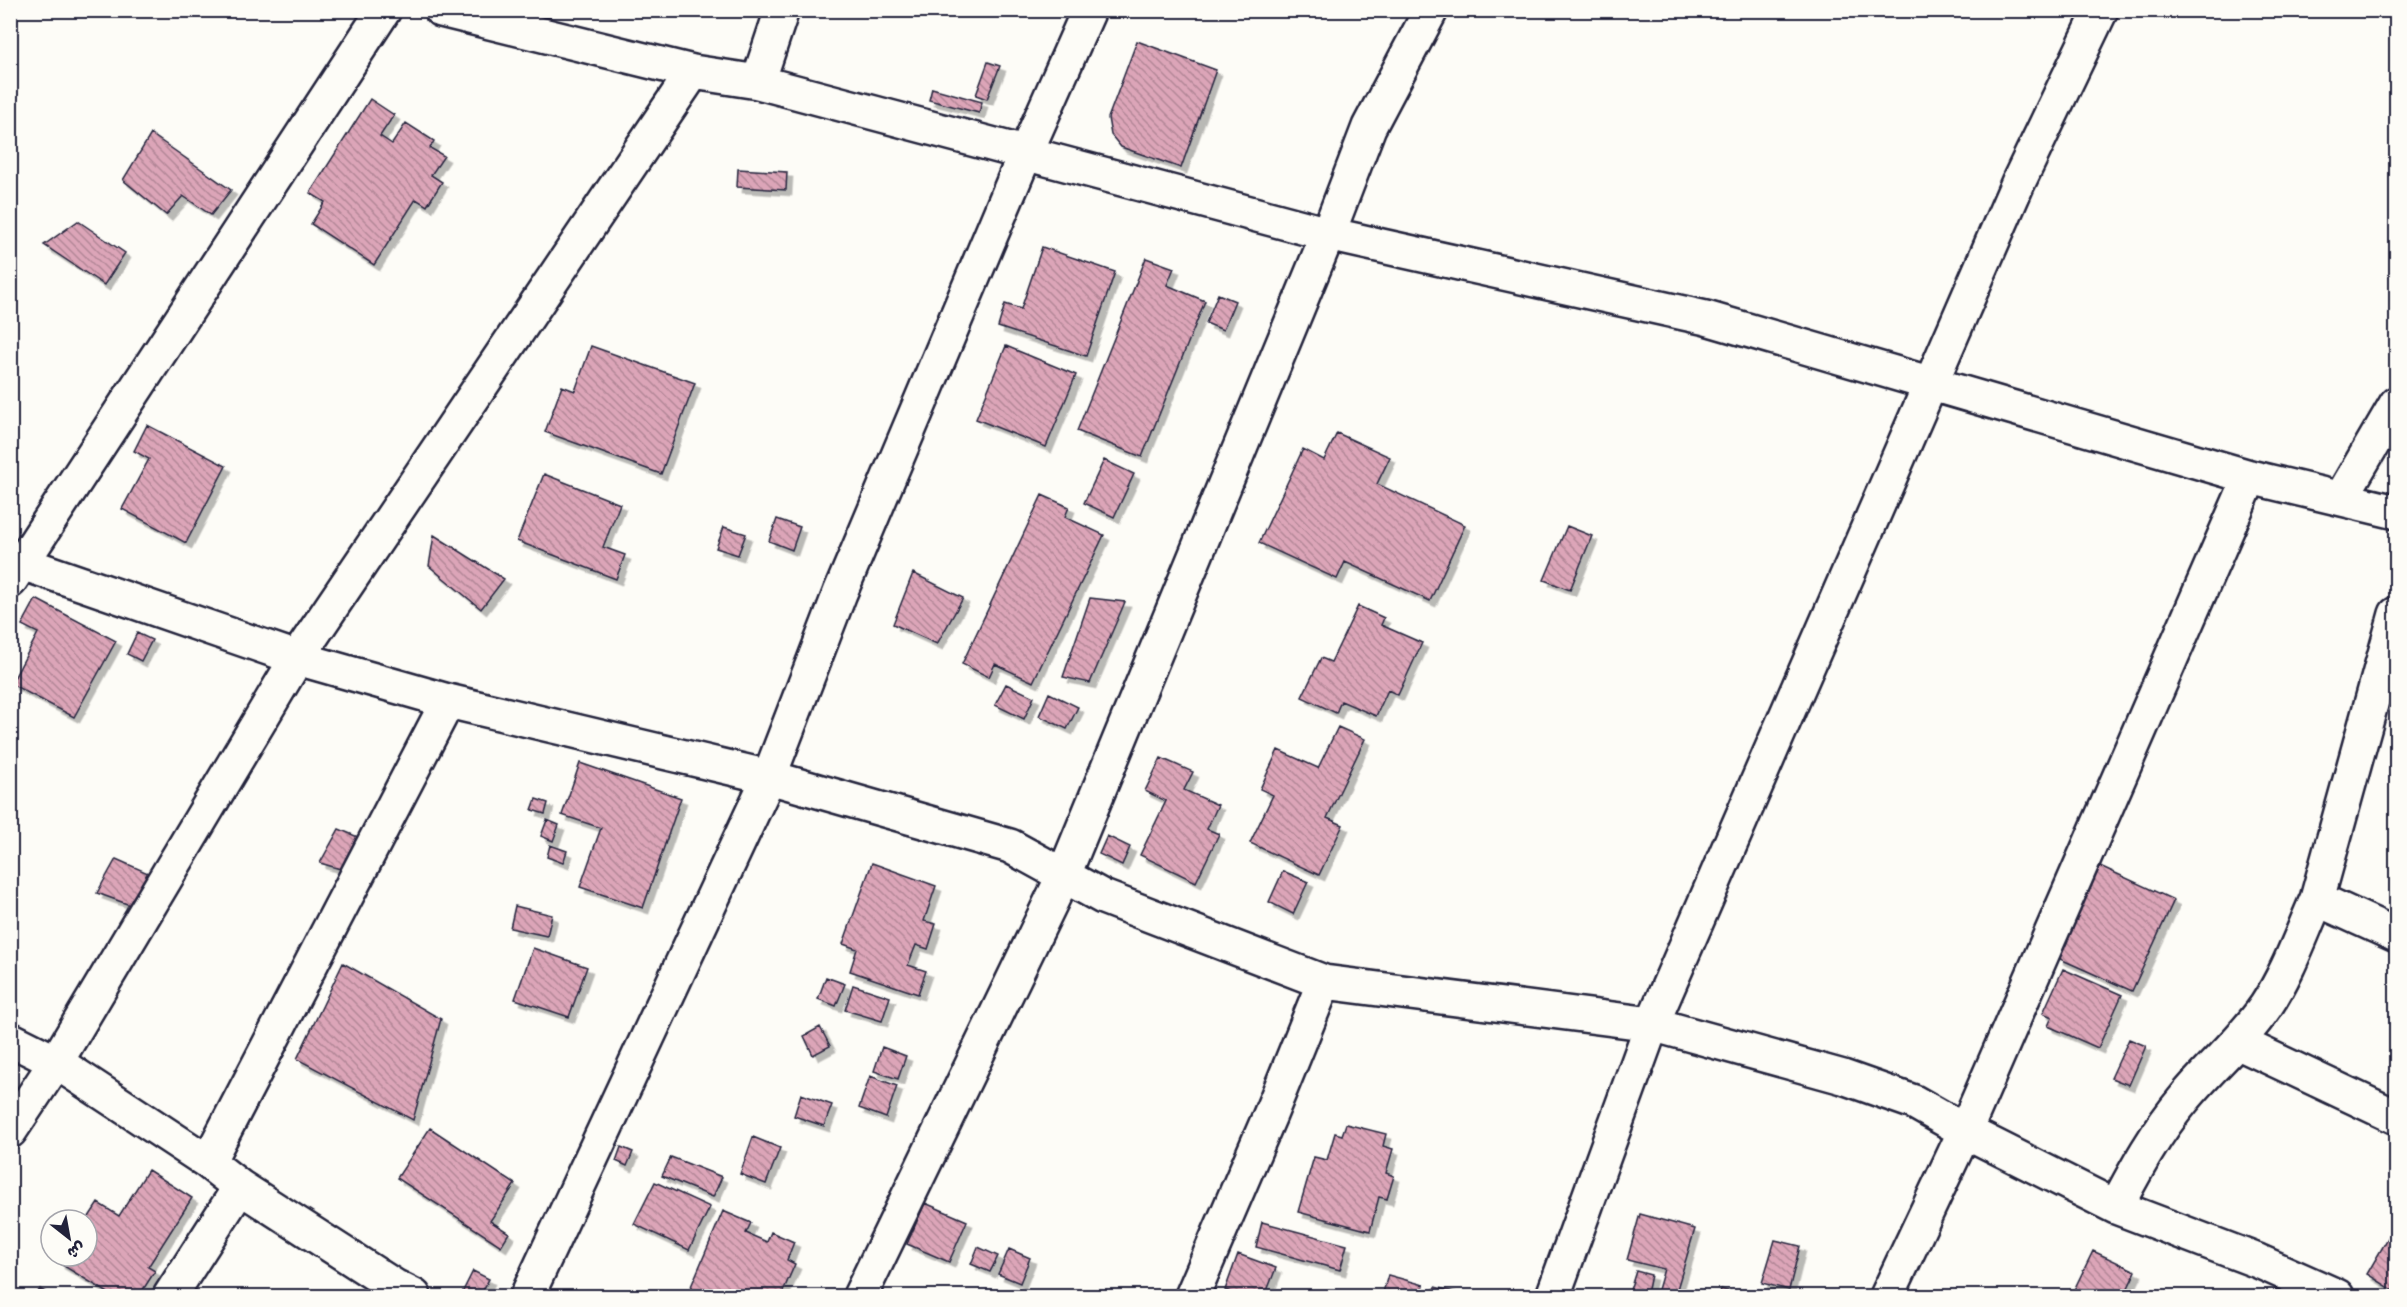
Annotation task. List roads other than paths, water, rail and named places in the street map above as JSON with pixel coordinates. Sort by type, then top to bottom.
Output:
[{"type":"street","points":[[384,10],[16,572],[297,658],[448,701],[769,777],[1010,846],[1103,897],[1324,982],[1652,1024],[1843,1077],[1914,1102],[1965,1131],[2116,1207],[2258,1261],[2337,1296]]},
{"type":"street","points":[[441,10],[693,72],[758,82],[1328,234],[1706,318],[2250,477],[2397,512]]},
{"type":"street","points":[[758,82],[782,10]]},
{"type":"street","points":[[527,1296],[769,777],[840,593],[1026,152],[1089,10]]},
{"type":"street","points":[[860,1296],[1063,877],[1328,234],[1369,127],[1431,10]]},
{"type":"street","points":[[1553,1296],[1652,1024],[2018,183],[2102,10]]},
{"type":"street","points":[[10,1131],[56,1062],[297,658],[693,72]]},
{"type":"street","points":[[2341,498],[2397,404]]},
{"type":"street","points":[[1887,1296],[1965,1131],[2250,477]]},
{"type":"street","points":[[2116,1207],[2151,1142],[2184,1098],[2237,1042],[2280,984],[2317,899],[2397,614]]},
{"type":"street","points":[[207,1162],[448,701]]},
{"type":"street","points":[[2317,899],[2397,935]]},
{"type":"street","points":[[1192,1296],[1324,982]]},
{"type":"street","points":[[10,1039],[56,1062],[399,1293]]},
{"type":"street","points":[[2237,1042],[2397,1117]]},
{"type":"street","points":[[170,1296],[240,1187]]}]
